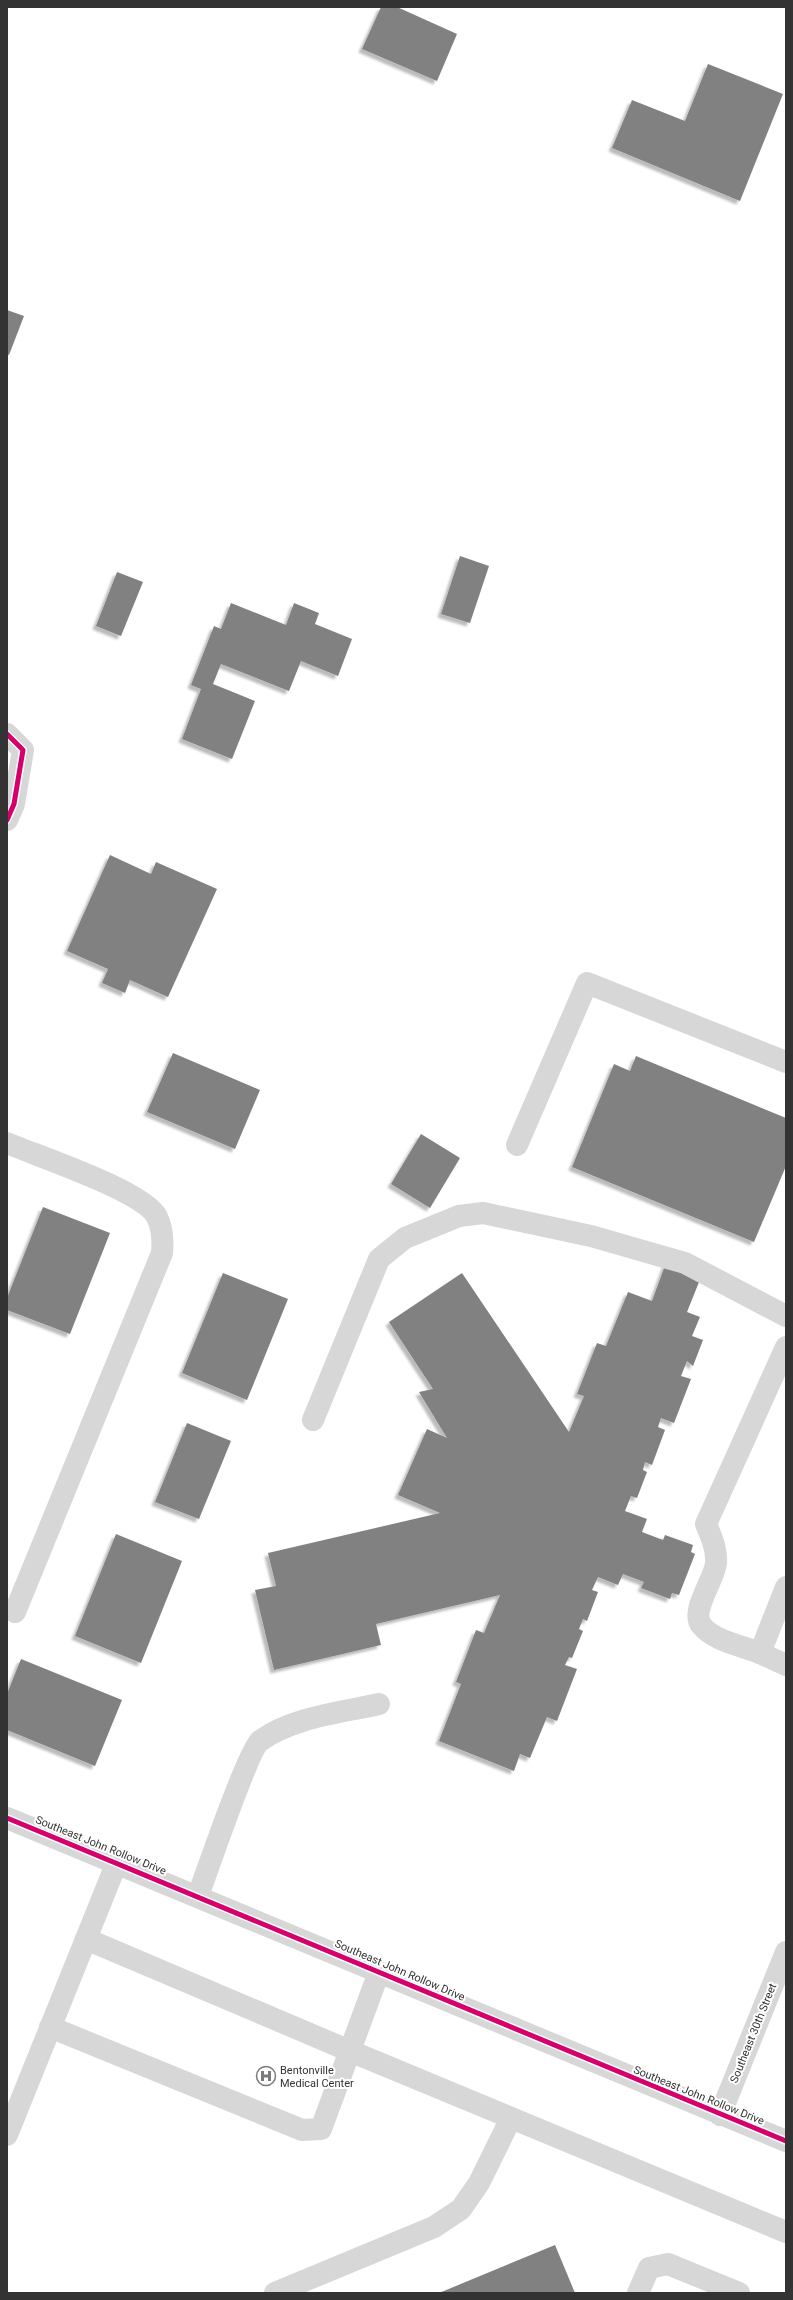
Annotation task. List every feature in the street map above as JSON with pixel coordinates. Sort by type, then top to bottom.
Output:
[{"type":"street","points":[[7,734],[23,750],[14,804],[7,820]]},
{"type":"street","points":[[517,1145],[587,982],[786,1062]]},
{"type":"street","points":[[7,1143],[120,1189],[144,1204],[157,1216],[163,1237],[162,1253],[14,1612]]},
{"type":"street","points":[[313,1420],[379,1259],[405,1238],[459,1216],[483,1212],[591,1236],[685,1263],[786,1316]]},
{"type":"street","points":[[786,1347],[706,1524],[713,1542],[716,1563],[698,1614],[701,1626],[712,1635],[760,1653],[786,1665]]},
{"type":"street","points":[[760,1653],[786,1587]]},
{"type":"street","points":[[198,1896],[246,1768],[259,1742],[286,1726],[379,1704]]},
{"type":"street","name":"Southeast John Rollow Drive","points":[[7,1818],[117,1862],[720,2115],[786,2141]]},
{"type":"street","points":[[7,2134],[117,1862]]},
{"type":"street","points":[[86,1939],[350,2051],[786,2232]]},
{"type":"street","name":"Southeast 30th Street","points":[[720,2115],[786,1952]]},
{"type":"street","points":[[50,2027],[302,2130],[321,2129],[379,1972]]},
{"type":"street","points":[[275,2293],[434,2227],[461,2209],[479,2183],[511,2118]]},
{"type":"street","points":[[638,2293],[649,2268],[668,2264],[739,2293]]},
{"type":"building","points":[[381,7],[397,7],[457,34],[437,81],[362,49]]},
{"type":"building","points":[[708,64],[783,94],[740,201],[612,148],[632,100],[685,121]]},
{"type":"building","points":[[7,310],[24,316],[9,355],[7,354]]},
{"type":"building","points":[[460,556],[489,566],[470,623],[441,614]]},
{"type":"building","points":[[117,572],[143,582],[121,636],[96,626]]},
{"type":"building","points":[[231,603],[286,625],[294,603],[319,613],[315,624],[352,639],[338,676],[301,661],[289,691],[221,664],[213,684],[255,701],[232,759],[182,739],[201,689],[191,685],[214,626],[221,629]]},
{"type":"building","points":[[110,855],[151,874],[156,862],[217,889],[168,997],[130,980],[125,993],[102,983],[108,969],[67,951]]},
{"type":"building","points":[[173,1053],[260,1090],[235,1149],[147,1112]]},
{"type":"building","points":[[636,1056],[786,1118],[786,1166],[754,1242],[572,1167],[614,1064],[630,1071]]},
{"type":"building","points":[[421,1134],[460,1158],[430,1208],[391,1184]]},
{"type":"building","points":[[43,1207],[110,1233],[70,1334],[7,1310],[7,1298]]},
{"type":"building","points":[[666,1263],[701,1277],[687,1312],[700,1317],[692,1336],[703,1340],[693,1366],[687,1361],[681,1376],[691,1379],[674,1423],[661,1418],[658,1427],[665,1430],[652,1465],[645,1462],[643,1470],[647,1472],[637,1498],[631,1496],[625,1511],[647,1519],[642,1532],[663,1540],[665,1535],[693,1545],[691,1552],[695,1554],[679,1595],[672,1593],[670,1599],[641,1588],[644,1582],[623,1574],[618,1585],[598,1577],[592,1590],[598,1592],[587,1621],[583,1619],[579,1629],[583,1631],[572,1658],[569,1657],[565,1665],[577,1669],[557,1721],[547,1717],[530,1758],[520,1754],[514,1771],[439,1741],[461,1684],[456,1682],[476,1630],[484,1633],[500,1595],[376,1624],[381,1645],[274,1670],[255,1590],[276,1586],[268,1553],[440,1513],[398,1495],[427,1429],[447,1438],[419,1392],[433,1389],[389,1322],[462,1273],[569,1432],[584,1396],[577,1394],[597,1343],[606,1346],[628,1292],[652,1301]]},
{"type":"building","points":[[223,1273],[288,1299],[247,1400],[182,1373]]},
{"type":"building","points":[[187,1423],[231,1441],[199,1519],[155,1502]]},
{"type":"building","points":[[116,1534],[182,1561],[141,1663],[75,1636]]},
{"type":"building","points":[[21,1659],[122,1700],[95,1766],[7,1730],[7,1694]]},
{"type":"building","points":[[555,2245],[575,2293],[439,2293]]},
{"type":"cycle path","points":[[7,734],[23,750],[14,804],[7,820]]},
{"type":"cycle path","points":[[7,1818],[786,2141]]},
{"type":"place","name":"Bentonville Medical Center","points":[[266,2076]]}]
